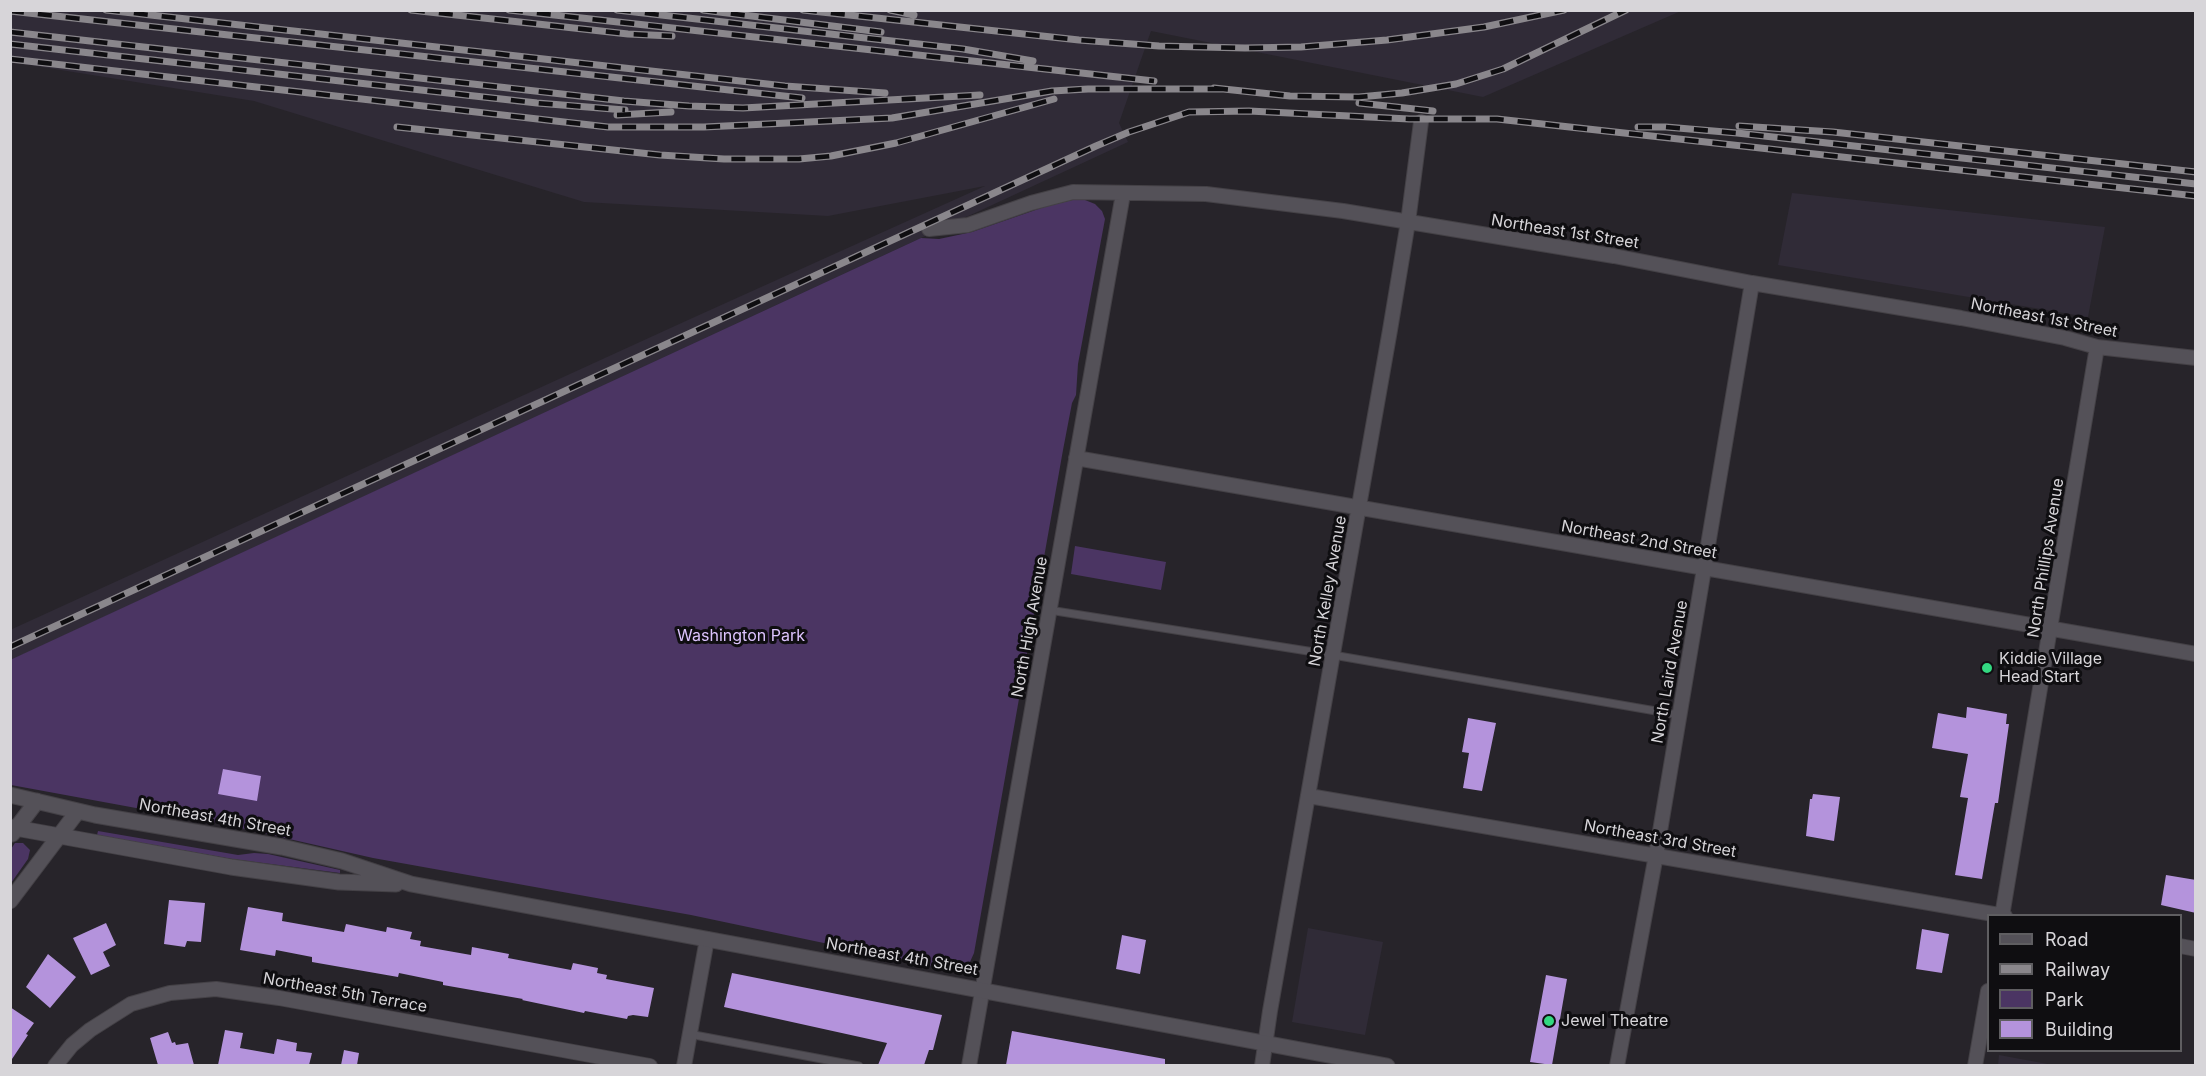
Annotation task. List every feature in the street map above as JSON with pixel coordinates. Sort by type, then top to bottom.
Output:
[{"type":"main road","name":"Northeast 4th Street","points":[[10,795],[78,811],[282,847],[342,861],[411,884],[1387,1065]]},
{"type":"main road","points":[[12,830],[37,801]]},
{"type":"main road","points":[[10,901],[78,811]]},
{"type":"main road","name":"Northeast 4th Street","points":[[12,830],[59,836],[231,867],[339,882],[411,884]]},
{"type":"street","name":"North Kelley Avenue","points":[[1262,1065],[1408,222],[1421,122]]},
{"type":"street","name":"Northeast 1st Street","points":[[929,229],[968,225],[1059,194],[1086,192],[1206,194],[1344,211],[1961,318],[2065,338],[2097,347],[2196,358]]},
{"type":"street","name":"North High Avenue","points":[[969,1065],[1123,194]]},
{"type":"street","name":"North Laird Avenue","points":[[1617,1065],[1656,855],[1752,283]]},
{"type":"street","name":"North Phillips Avenue","points":[[2004,914],[2097,347]]},
{"type":"street","name":"Northeast 2nd Street","points":[[1076,458],[2196,654]]},
{"type":"street","name":"Northeast 3rd Street","points":[[1309,796],[1998,914]]},
{"type":"street","points":[[684,1065],[707,939]]},
{"type":"street","name":"Northeast 5th Terrace","points":[[55,1065],[72,1045],[90,1030],[131,1004],[170,993],[216,989],[279,998],[650,1065]]},
{"type":"street","points":[[1975,1065],[1987,1002]]},
{"type":"lane","points":[[1049,610],[1333,655],[1680,715]]},
{"type":"lane","points":[[689,1034],[859,1065]]},
{"type":"shaded area","points":[[11,11],[1681,11],[1483,97],[1151,31],[1119,123],[1128,142],[11,660],[10,630],[985,186],[828,216],[584,202],[254,101],[11,62]]},
{"type":"shaded area","points":[[1792,193],[2105,227],[2088,317],[1778,265]]},
{"type":"shaded area","points":[[1308,928],[1383,942],[1365,1035],[1292,1022]]},
{"type":"shaded area","points":[[1999,1055],[2053,1065],[1998,1065]]},
{"type":"green space","name":"Washington Park","points":[[1072,200],[1085,200],[1095,204],[1102,211],[1105,219],[1078,364],[1076,395],[1072,403],[1063,450],[974,953],[970,962],[962,968],[947,969],[691,915],[373,858],[223,824],[11,785],[10,660],[921,238],[939,239],[972,232],[1047,206]]},
{"type":"green space","points":[[1075,546],[1166,562],[1161,590],[1071,574]]},
{"type":"green space","points":[[98,831],[238,855],[268,854],[340,870],[340,873],[232,859],[97,835]]},
{"type":"green space","points":[[15,843],[23,843],[30,850],[28,859],[11,883],[11,849]]},
{"type":"building","points":[[1967,707],[2007,714],[2006,724],[2009,724],[1998,803],[1995,803],[1982,879],[1955,875],[1968,798],[1960,797],[1968,754],[1932,748],[1938,713],[1966,718]]},
{"type":"building","points":[[1468,718],[1496,723],[1482,791],[1463,788],[1469,753],[1462,752]]},
{"type":"building","points":[[223,769],[261,776],[257,801],[218,794]]},
{"type":"building","points":[[1813,794],[1840,797],[1834,841],[1806,836],[1810,799]]},
{"type":"building","points":[[2166,875],[2196,880],[2196,913],[2161,905]]},
{"type":"building","points":[[169,900],[205,903],[201,942],[187,941],[185,947],[164,944]]},
{"type":"building","points":[[248,907],[283,913],[282,921],[344,932],[346,924],[386,932],[387,927],[412,932],[410,939],[421,941],[420,946],[471,955],[472,947],[509,954],[508,958],[571,970],[573,963],[598,968],[597,973],[607,975],[606,979],[654,988],[648,1017],[633,1015],[628,1016],[627,1019],[585,1011],[584,1013],[523,999],[443,985],[443,982],[399,973],[398,977],[312,962],[312,957],[276,950],[275,956],[240,950]]},
{"type":"building","points":[[106,923],[116,945],[103,952],[110,966],[91,975],[73,938]]},
{"type":"building","points":[[1922,929],[1949,934],[1942,973],[1916,969]]},
{"type":"building","points":[[1122,935],[1146,940],[1140,974],[1116,969]]},
{"type":"building","points":[[48,954],[76,977],[50,1008],[26,987]]},
{"type":"building","points":[[732,973],[942,1015],[933,1050],[929,1050],[924,1065],[878,1065],[887,1043],[724,1007]]},
{"type":"building","name":"Jewel Theatre","points":[[1546,975],[1567,979],[1552,1065],[1530,1062]]},
{"type":"building","points":[[10,1007],[34,1023],[10,1062]]},
{"type":"building","points":[[225,1030],[243,1033],[240,1048],[274,1054],[277,1039],[297,1043],[296,1051],[312,1053],[309,1065],[218,1065]]},
{"type":"building","points":[[1012,1031],[1165,1059],[1165,1065],[1006,1065]]},
{"type":"building","points":[[168,1032],[172,1043],[175,1042],[176,1045],[188,1043],[194,1065],[158,1065],[150,1038]]},
{"type":"building","points":[[344,1050],[359,1053],[357,1065],[341,1065]]},
{"type":"railway","points":[[106,10],[785,86],[885,93]]},
{"type":"railway","points":[[411,10],[628,34],[672,36]]},
{"type":"railway","points":[[509,10],[1154,81]]},
{"type":"railway","points":[[617,10],[963,49],[1033,61]]},
{"type":"railway","points":[[703,10],[881,32]]},
{"type":"railway","points":[[803,10],[1079,40],[1159,46],[1245,48],[1301,47],[1387,40],[1484,27],[1564,10]]},
{"type":"railway","points":[[890,10],[914,15]]},
{"type":"railway","points":[[1214,88],[1290,96],[1359,97],[1456,84],[1503,69],[1626,10]]},
{"type":"railway","points":[[10,11],[802,98]]},
{"type":"railway","points":[[10,32],[624,101],[689,106],[743,108],[980,95]]},
{"type":"railway","points":[[10,44],[537,103],[625,110]]},
{"type":"railway","points":[[10,59],[608,127],[704,127],[892,118],[1052,91],[1221,89]]},
{"type":"railway","points":[[397,127],[660,155],[724,159],[799,159],[831,156],[896,143],[1054,99]]},
{"type":"railway","points":[[1359,103],[1433,111]]},
{"type":"railway","points":[[10,647],[1096,146],[1129,132],[1189,112],[1249,111],[1409,119],[1497,119],[2196,196]]},
{"type":"railway","points":[[617,115],[671,112]]},
{"type":"railway","points":[[1739,126],[1833,132],[2196,172]]},
{"type":"railway","points":[[1638,127],[1737,133],[2196,184]]},
{"type":"place","name":"Kiddie Village Head Start","points":[[1987,668]]},
{"type":"place","name":"Jewel Theatre","points":[[1549,1021]]}]
